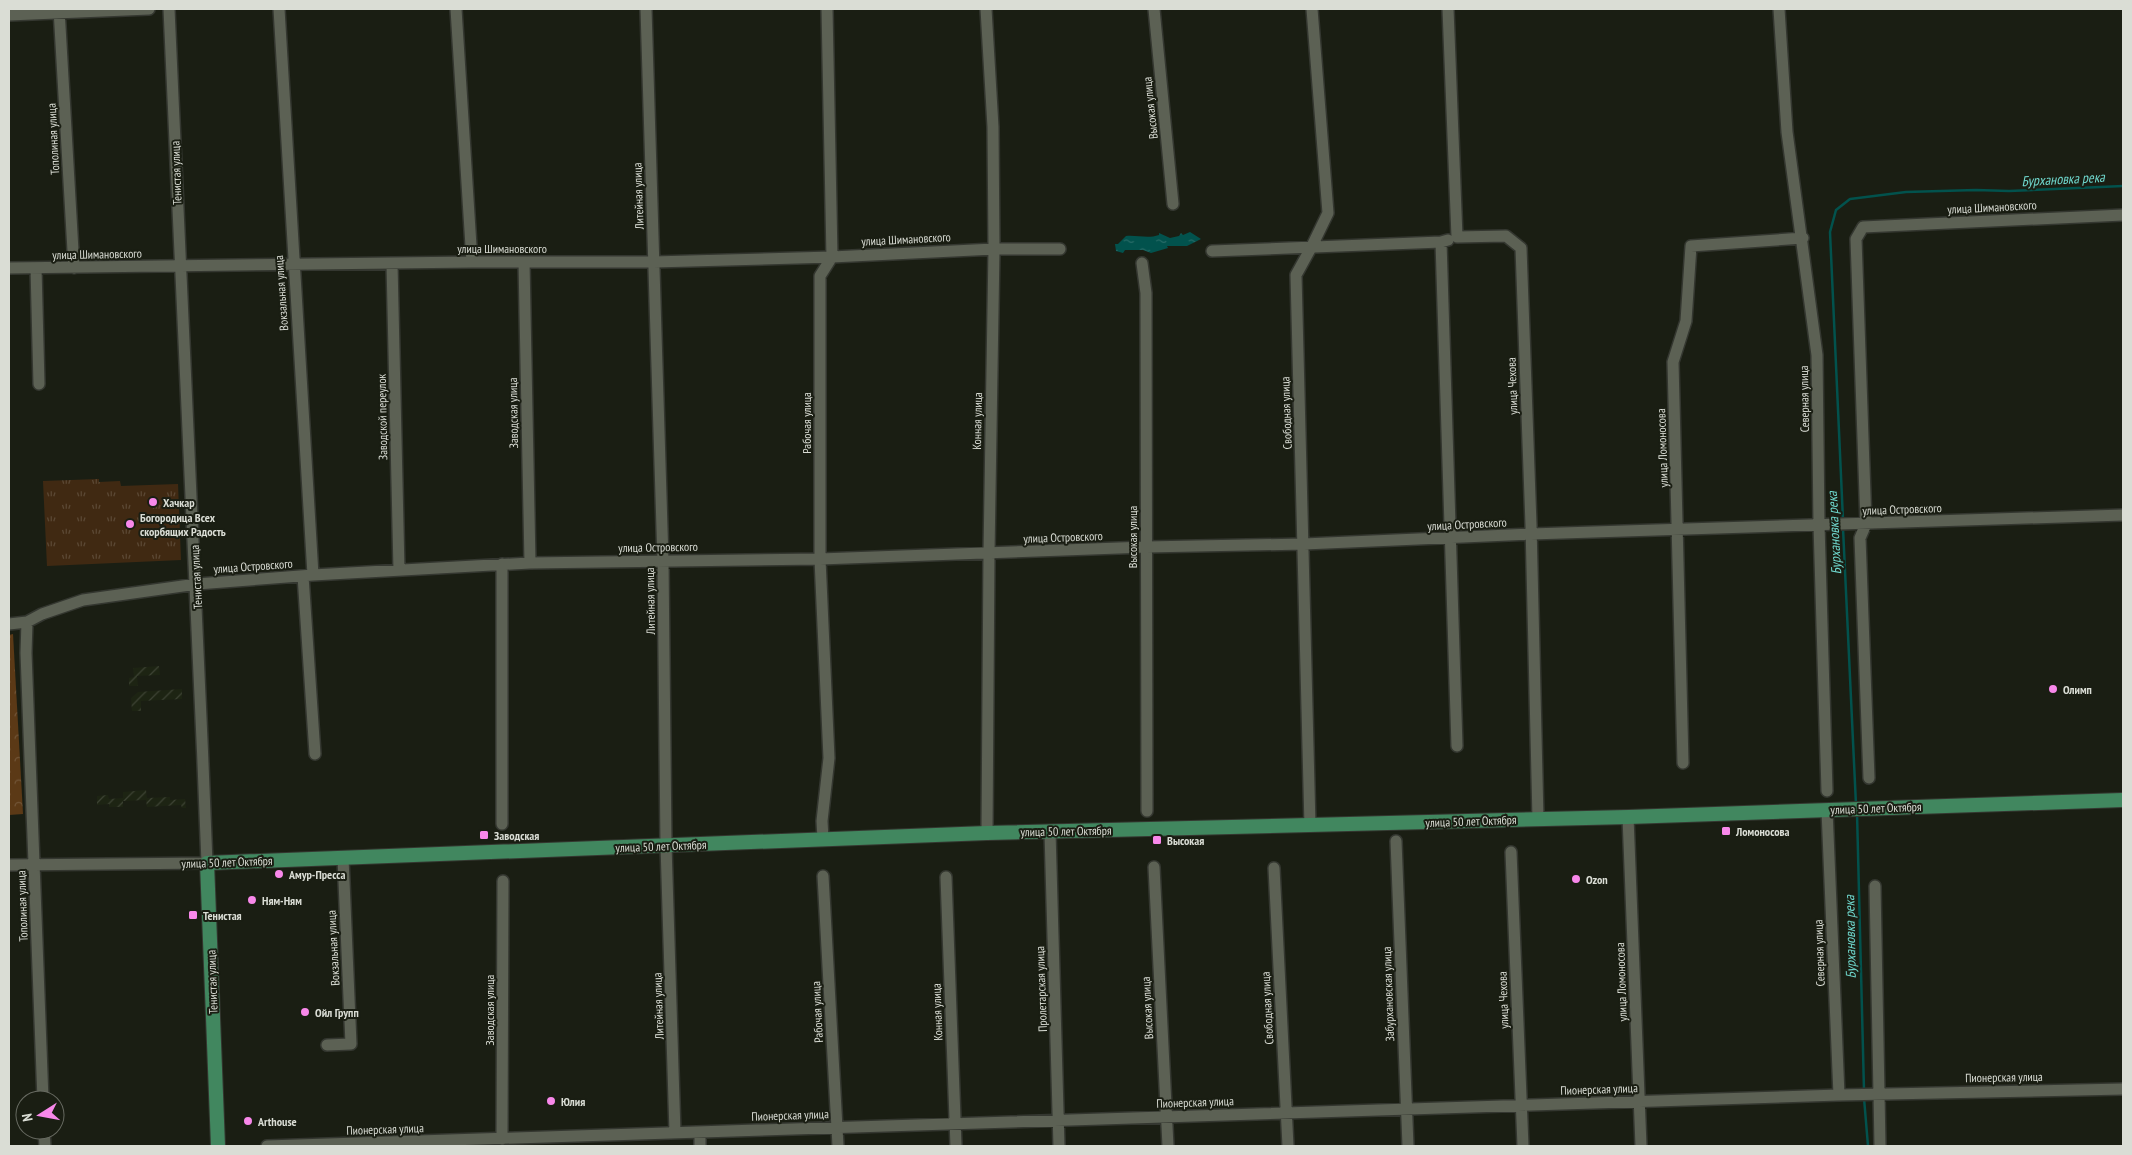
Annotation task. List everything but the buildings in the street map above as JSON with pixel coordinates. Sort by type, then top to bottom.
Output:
[{"type":"main road","name":"улица 50 лет Октября","points":[[207,863],[823,839],[1628,817],[2123,800]]},
{"type":"main road","name":"Тенистая улица","points":[[207,863],[218,1146]]},
{"type":"street","points":[[9,16],[59,11],[149,9]]},
{"type":"street","name":"Тенистая улица","points":[[169,9],[180,266],[197,584],[207,863]]},
{"type":"street","name":"Вокзальная улица","points":[[279,9],[308,575],[315,754]]},
{"type":"street","points":[[456,9],[472,262]]},
{"type":"street","name":"Литейная улица","points":[[646,9],[663,561],[666,845],[675,1133]]},
{"type":"street","points":[[827,9],[832,257]]},
{"type":"street","name":"Конная улица","points":[[986,9],[993,127],[994,249],[987,834]]},
{"type":"street","name":"Высокая улица","points":[[1154,9],[1173,204]]},
{"type":"street","name":"Свободная улица","points":[[1310,826],[1305,708],[1304,544],[1296,275],[1328,213],[1312,9]]},
{"type":"street","points":[[1448,9],[1457,237]]},
{"type":"street","name":"Северная улица","points":[[1779,9],[1787,132],[1803,238],[1817,355],[1819,525],[1827,791]]},
{"type":"street","name":"Тополиная улица","points":[[59,11],[74,268]]},
{"type":"street","name":"улица Шимановского","points":[[1862,524],[1856,239],[1863,227],[2123,215]]},
{"type":"street","name":"улица Чехова","points":[[1212,251],[1441,242],[1457,237],[1506,236],[1520,248],[1531,534],[1538,819]]},
{"type":"street","name":"улица Ломоносова","points":[[1683,763],[1673,362],[1686,321],[1690,246],[1803,238]]},
{"type":"street","points":[[1441,242],[1457,746]]},
{"type":"street","name":"улица Шимановского","points":[[9,268],[472,262],[654,262],[832,257],[994,249],[1060,249]]},
{"type":"street","name":"Рабочая улица","points":[[823,839],[822,822],[829,758],[820,558],[820,276],[832,257]]},
{"type":"street","name":"Заводская улица","points":[[524,262],[530,563]]},
{"type":"street","name":"Высокая улица","points":[[1142,263],[1146,293],[1147,811]]},
{"type":"street","name":"Заводской переулок","points":[[392,264],[399,570]]},
{"type":"street","points":[[36,268],[40,384]]},
{"type":"street","name":"улица Островского","points":[[9,624],[27,622],[42,614],[83,600],[197,584],[308,575],[502,564],[820,558],[1146,547],[1304,544],[1531,534],[2123,516]]},
{"type":"street","points":[[1862,524],[1860,538],[1869,778]]},
{"type":"street","points":[[502,564],[502,824]]},
{"type":"street","name":"Тополиная улица","points":[[27,622],[26,653],[43,1090]]},
{"type":"street","name":"Северная улица","points":[[1827,810],[1839,1095]]},
{"type":"street","name":"улица Ломоносова","points":[[1628,817],[1641,1146]]},
{"type":"street","name":"Пролетарская улица","points":[[1050,832],[1059,1146]]},
{"type":"street","name":"Забурхановская улица","points":[[1396,841],[1408,1146]]},
{"type":"street","name":"улица Чехова","points":[[1512,852],[1523,1146]]},
{"type":"street","name":"Вокзальная улица","points":[[327,1045],[351,1044],[343,858]]},
{"type":"street","name":"улица 50 лет Октября","points":[[9,865],[207,863]]},
{"type":"street","name":"Высокая улица","points":[[1154,868],[1168,1146]]},
{"type":"street","name":"Свободная улица","points":[[1274,868],[1288,1146]]},
{"type":"street","name":"Рабочая улица","points":[[823,876],[838,1146]]},
{"type":"street","name":"Конная улица","points":[[946,877],[956,1146]]},
{"type":"street","name":"Заводская улица","points":[[502,1139],[503,881]]},
{"type":"street","points":[[1875,886],[1880,1146]]},
{"type":"street","name":"Пионерская улица","points":[[267,1146],[1639,1101],[2123,1089]]},
{"type":"street","points":[[700,1132],[700,1146]]},
{"type":"shaded area","points":[[159,666],[160,675],[137,676],[138,686],[129,686],[129,678],[134,677],[133,668]]},
{"type":"shaded area","points":[[182,689],[182,699],[141,701],[141,711],[132,711],[131,698],[138,692]]},
{"type":"shaded area","points":[[146,790],[147,798],[170,797],[170,800],[185,799],[186,808],[182,808],[181,805],[147,807],[146,800],[123,801],[123,807],[109,807],[109,804],[97,805],[97,796],[108,795],[109,799],[123,798],[123,792]]},
{"type":"green space","points":[[99,479],[99,482],[120,481],[121,486],[178,484],[181,560],[47,566],[43,481]]},
{"type":"green space","points":[[13,634],[23,814],[9,815],[9,635]]},
{"type":"water","points":[[1190,232],[1201,239],[1187,246],[1167,246],[1168,248],[1151,253],[1143,250],[1125,250],[1123,253],[1116,251],[1115,244],[1118,244],[1126,236],[1151,237],[1159,235],[1159,233],[1170,238],[1179,236],[1181,233],[1183,235]]},
{"type":"waterway","name":"Бурхановка река","points":[[1843,520],[1830,232],[1836,210],[1850,199],[1906,192],[2009,191],[2123,186]]},
{"type":"waterway","name":"Бурхановка река","points":[[1843,528],[1856,805]]},
{"type":"waterway","name":"Бурхановка река","points":[[1857,813],[1864,1090]]},
{"type":"waterway","name":"Бурхановка река","points":[[1864,1098],[1868,1146]]},
{"type":"place","name":"Хачкар","points":[[153,502]]},
{"type":"place","name":"Богородица Всех скорбящих Радость","points":[[130,524]]},
{"type":"place","name":"Олимп","points":[[2053,689]]},
{"type":"place","name":"Ломоносова","points":[[1726,831]]},
{"type":"place","name":"Заводская","points":[[484,835]]},
{"type":"place","name":"Высокая","points":[[1157,840]]},
{"type":"place","name":"Амур-Пресса","points":[[279,874]]},
{"type":"place","name":"Ozon","points":[[1576,879]]},
{"type":"place","name":"Ням-Ням","points":[[252,900]]},
{"type":"place","name":"Тенистая","points":[[193,915]]},
{"type":"place","name":"Ойл Групп","points":[[305,1012]]},
{"type":"place","name":"Юлия","points":[[551,1101]]},
{"type":"place","name":"Arthouse","points":[[248,1121]]}]
